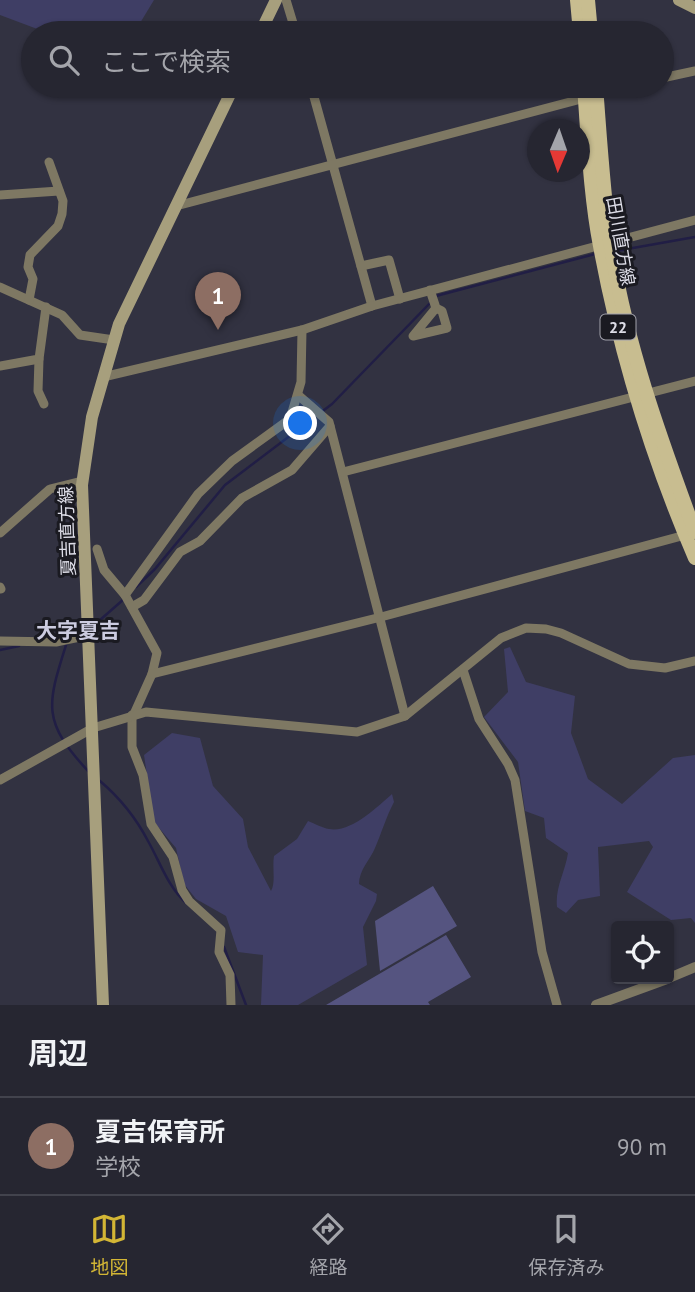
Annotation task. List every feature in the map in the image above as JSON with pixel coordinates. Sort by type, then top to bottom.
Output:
[{"type":"main road","points":[[266,21],[276,0]]},
{"type":"main road","points":[[577,0],[579,21]]},
{"type":"main road","points":[[588,0],[590,21]]},
{"type":"main road","points":[[679,0],[695,8]]},
{"type":"main road","name":"夏吉直方線","points":[[103,1005],[82,481],[92,416],[114,340],[228,98]]},
{"type":"main road","name":"田川直方線","points":[[591,98],[605,243],[641,395],[691,533],[695,558]]},
{"type":"street","points":[[286,0],[292,21]]},
{"type":"street","points":[[674,75],[695,71]]},
{"type":"street","points":[[314,98],[372,306]]},
{"type":"street","points":[[176,206],[334,166],[563,98]]},
{"type":"street","points":[[29,300],[33,279],[28,267],[30,255],[58,226],[63,201],[49,162]]},
{"type":"street","points":[[0,195],[59,191]]},
{"type":"street","points":[[103,377],[302,330],[372,306],[695,220]]},
{"type":"street","points":[[361,266],[389,260],[400,299]]},
{"type":"street","points":[[0,287],[62,315],[80,335],[114,340]]},
{"type":"street","points":[[430,290],[436,308]]},
{"type":"street","points":[[44,404],[38,391],[46,307]]},
{"type":"street","points":[[125,595],[198,494],[232,461],[290,419],[298,395],[302,330]]},
{"type":"street","points":[[0,366],[40,359]]},
{"type":"street","points":[[343,472],[695,381]]},
{"type":"street","points":[[298,395],[330,426],[405,716]]},
{"type":"street","points":[[132,607],[144,600],[180,552],[200,541],[242,498],[292,470],[330,426]]},
{"type":"street","points":[[0,533],[50,489],[82,481]]},
{"type":"street","points":[[152,674],[381,617],[691,533]]},
{"type":"street","points":[[97,549],[104,570],[125,595],[157,653],[152,674],[133,714],[132,747],[143,775],[151,824],[173,857],[182,890],[189,901],[221,930],[219,952],[230,975],[231,1005]]},
{"type":"street","points":[[0,780],[93,728],[146,712],[357,732],[405,716],[501,639],[526,628],[561,633],[629,664],[666,668],[695,661]]},
{"type":"street","points":[[0,641],[56,642],[89,635]]},
{"type":"street","points":[[463,670],[479,719],[508,764],[515,780],[542,952],[558,1005]]},
{"type":"street","points":[[674,976],[695,967]]},
{"type":"street","points":[[596,1005],[652,984]]},
{"type":"shaded area","points":[[0,0],[154,0],[141,21],[21,23],[0,15]]},
{"type":"shaded area","points":[[510,647],[526,682],[575,696],[571,733],[588,779],[622,804],[673,758],[695,755],[695,923],[691,918],[671,920],[627,892],[653,847],[649,841],[598,847],[600,896],[578,900],[566,913],[557,907],[557,893],[568,853],[546,838],[544,818],[525,811],[518,762],[484,717],[508,692],[504,649]]},
{"type":"shaded area","points":[[172,733],[200,738],[213,786],[243,819],[248,847],[271,891],[274,856],[297,839],[308,821],[329,829],[346,827],[363,818],[392,794],[394,802],[359,879],[359,884],[377,894],[363,927],[367,965],[298,1005],[261,1005],[263,955],[238,952],[226,916],[196,899],[184,884],[176,848],[154,822],[144,755]]},
{"type":"building","points":[[433,886],[457,926],[380,971],[375,921]]},
{"type":"building","points":[[446,935],[471,977],[428,1002],[430,1005],[326,1005]]},
{"type":"waterway","points":[[616,251],[695,237]]},
{"type":"waterway","points":[[436,296],[595,254]]},
{"type":"waterway","points":[[136,587],[155,569],[225,485],[332,404],[432,301]]},
{"type":"waterway","points":[[92,627],[124,599]]},
{"type":"waterway","points":[[67,642],[55,682],[52,712],[62,739],[89,772]]},
{"type":"waterway","points":[[0,650],[19,646]]},
{"type":"waterway","points":[[100,781],[133,816],[169,882],[186,903]]},
{"type":"waterway","points":[[224,947],[246,1005]]},
{"type":"place","name":"夏吉保育所","points":[[218,330]]},
{"type":"district","name":"大字夏吉","points":[[78,630]]}]
